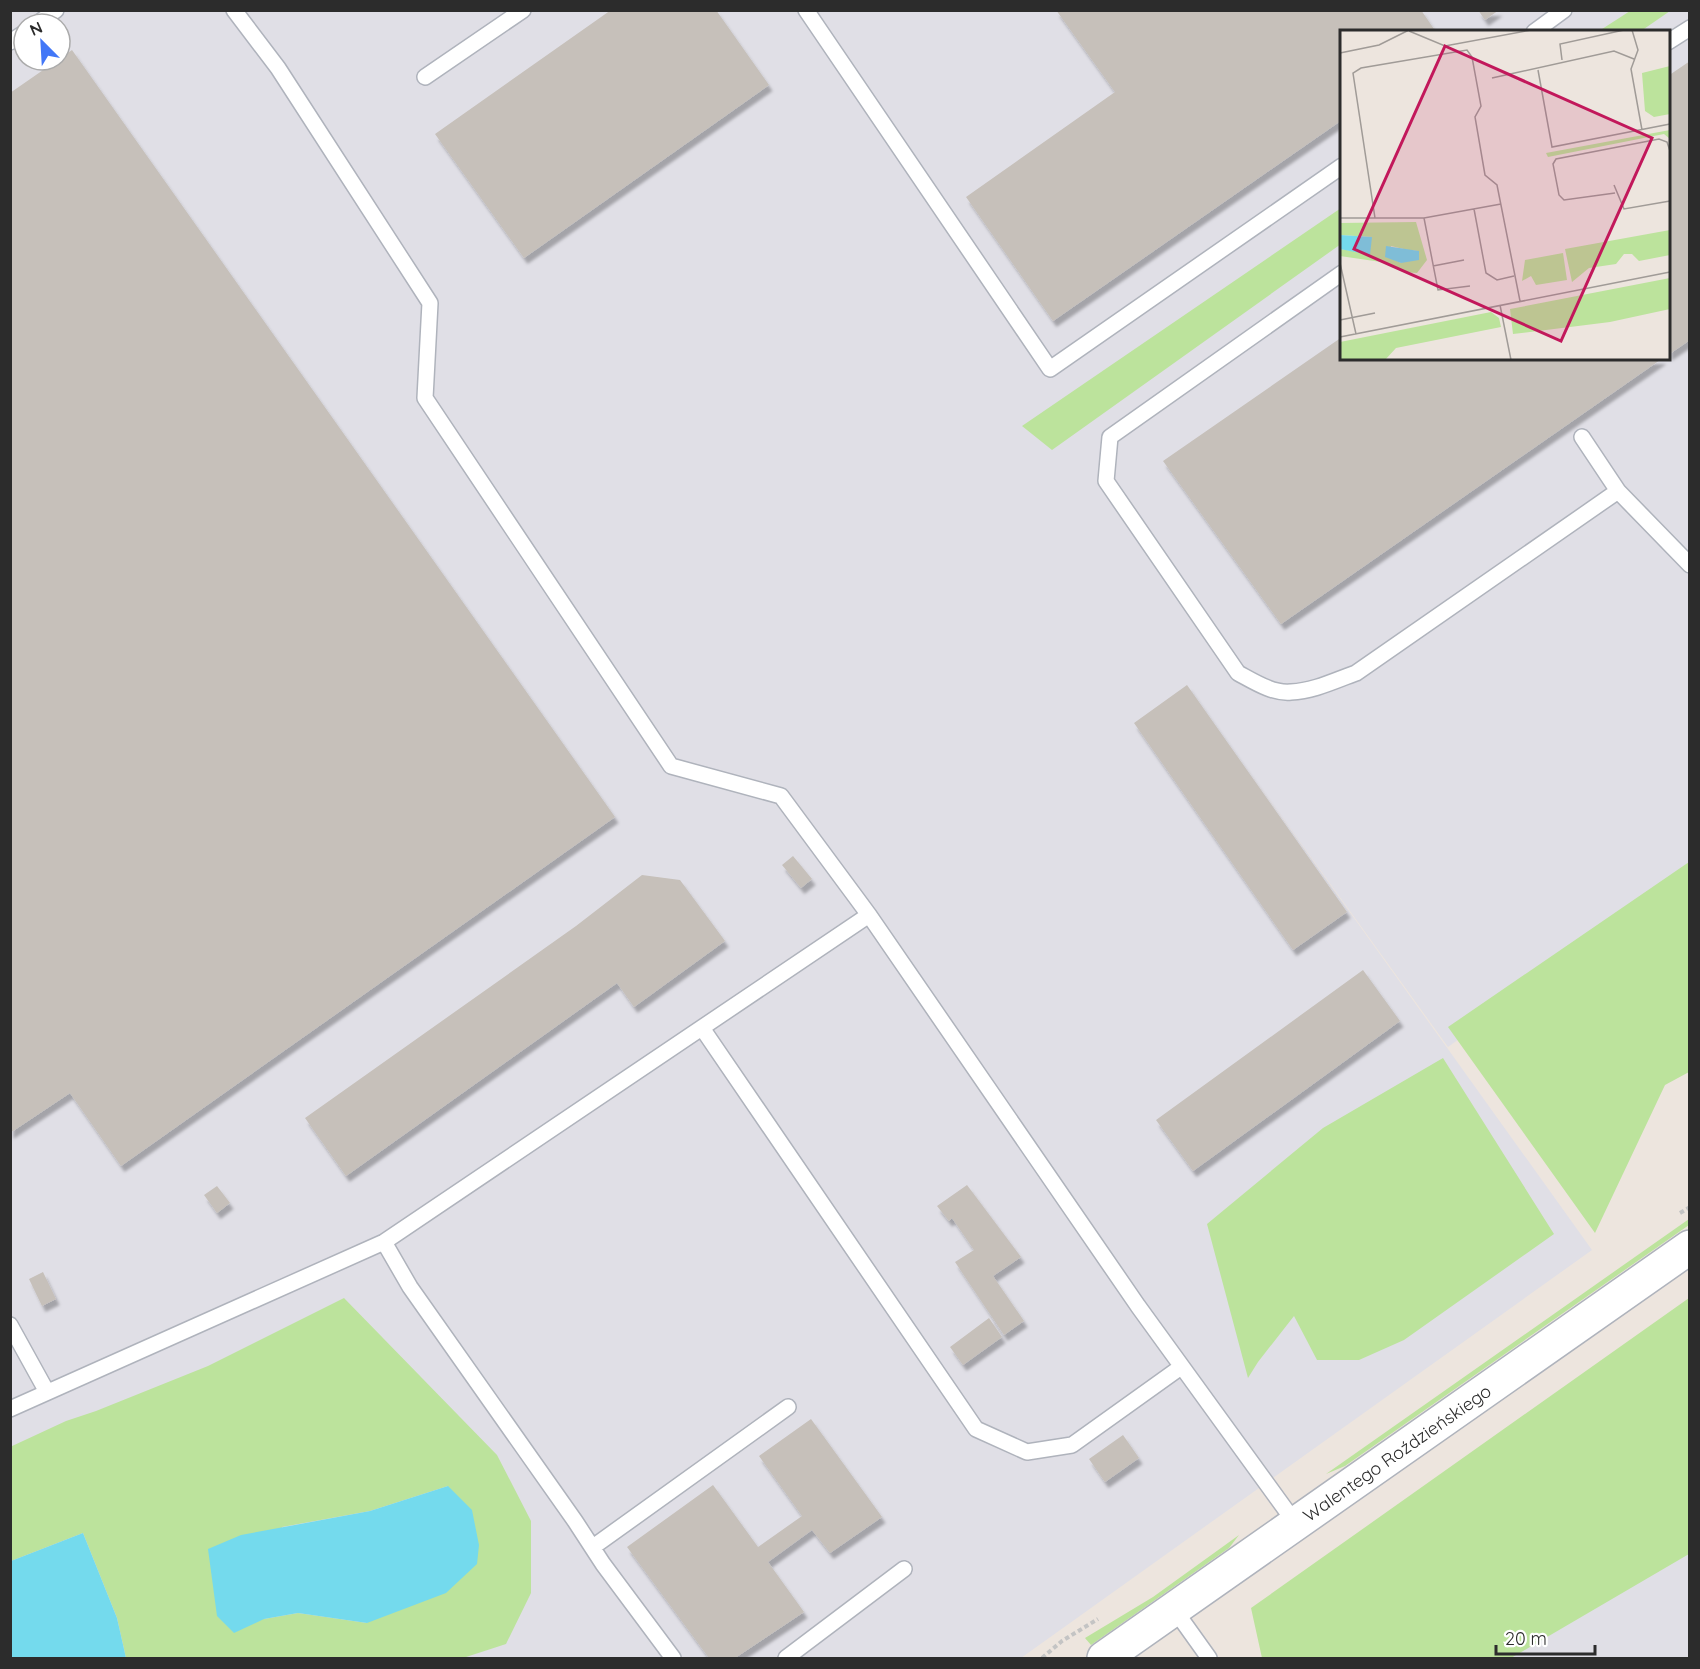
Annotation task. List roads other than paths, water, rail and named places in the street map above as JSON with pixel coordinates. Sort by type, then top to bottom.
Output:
[{"type":"street","name":"Walentego Roździeńskiego","points":[[1104,1659],[1689,1247]]},
{"type":"lane","points":[[234,10],[278,68],[430,303],[425,398],[671,766],[781,796],[868,915],[1182,1367],[1296,1524]]},
{"type":"lane","points":[[425,77],[523,10]]},
{"type":"lane","points":[[806,10],[1050,369],[1340,167]]},
{"type":"lane","points":[[1537,30],[1564,10]]},
{"type":"lane","points":[[1670,41],[1689,28]]},
{"type":"lane","points":[[1340,274],[1110,437],[1106,481],[1238,672],[1264,686],[1290,693],[1356,673],[1618,491]]},
{"type":"lane","points":[[1582,437],[1618,491],[1689,566]]},
{"type":"lane","points":[[10,1409],[384,1242],[868,915]]},
{"type":"lane","points":[[702,1028],[976,1429],[1027,1452],[1072,1445],[1182,1367]]},
{"type":"lane","points":[[384,1242],[410,1287],[673,1659]]},
{"type":"lane","points":[[10,1325],[47,1392]]},
{"type":"lane","points":[[592,1547],[788,1407]]},
{"type":"lane","points":[[786,1659],[904,1569]]},
{"type":"lane","points":[[1174,1609],[1209,1659]]},
{"type":"water","points":[[448,1486],[472,1510],[479,1545],[477,1564],[446,1593],[367,1623],[298,1613],[264,1619],[234,1633],[217,1616],[208,1549],[241,1535],[370,1511]]},
{"type":"water","points":[[83,1533],[117,1618],[126,1658],[11,1658],[11,1561]]}]
